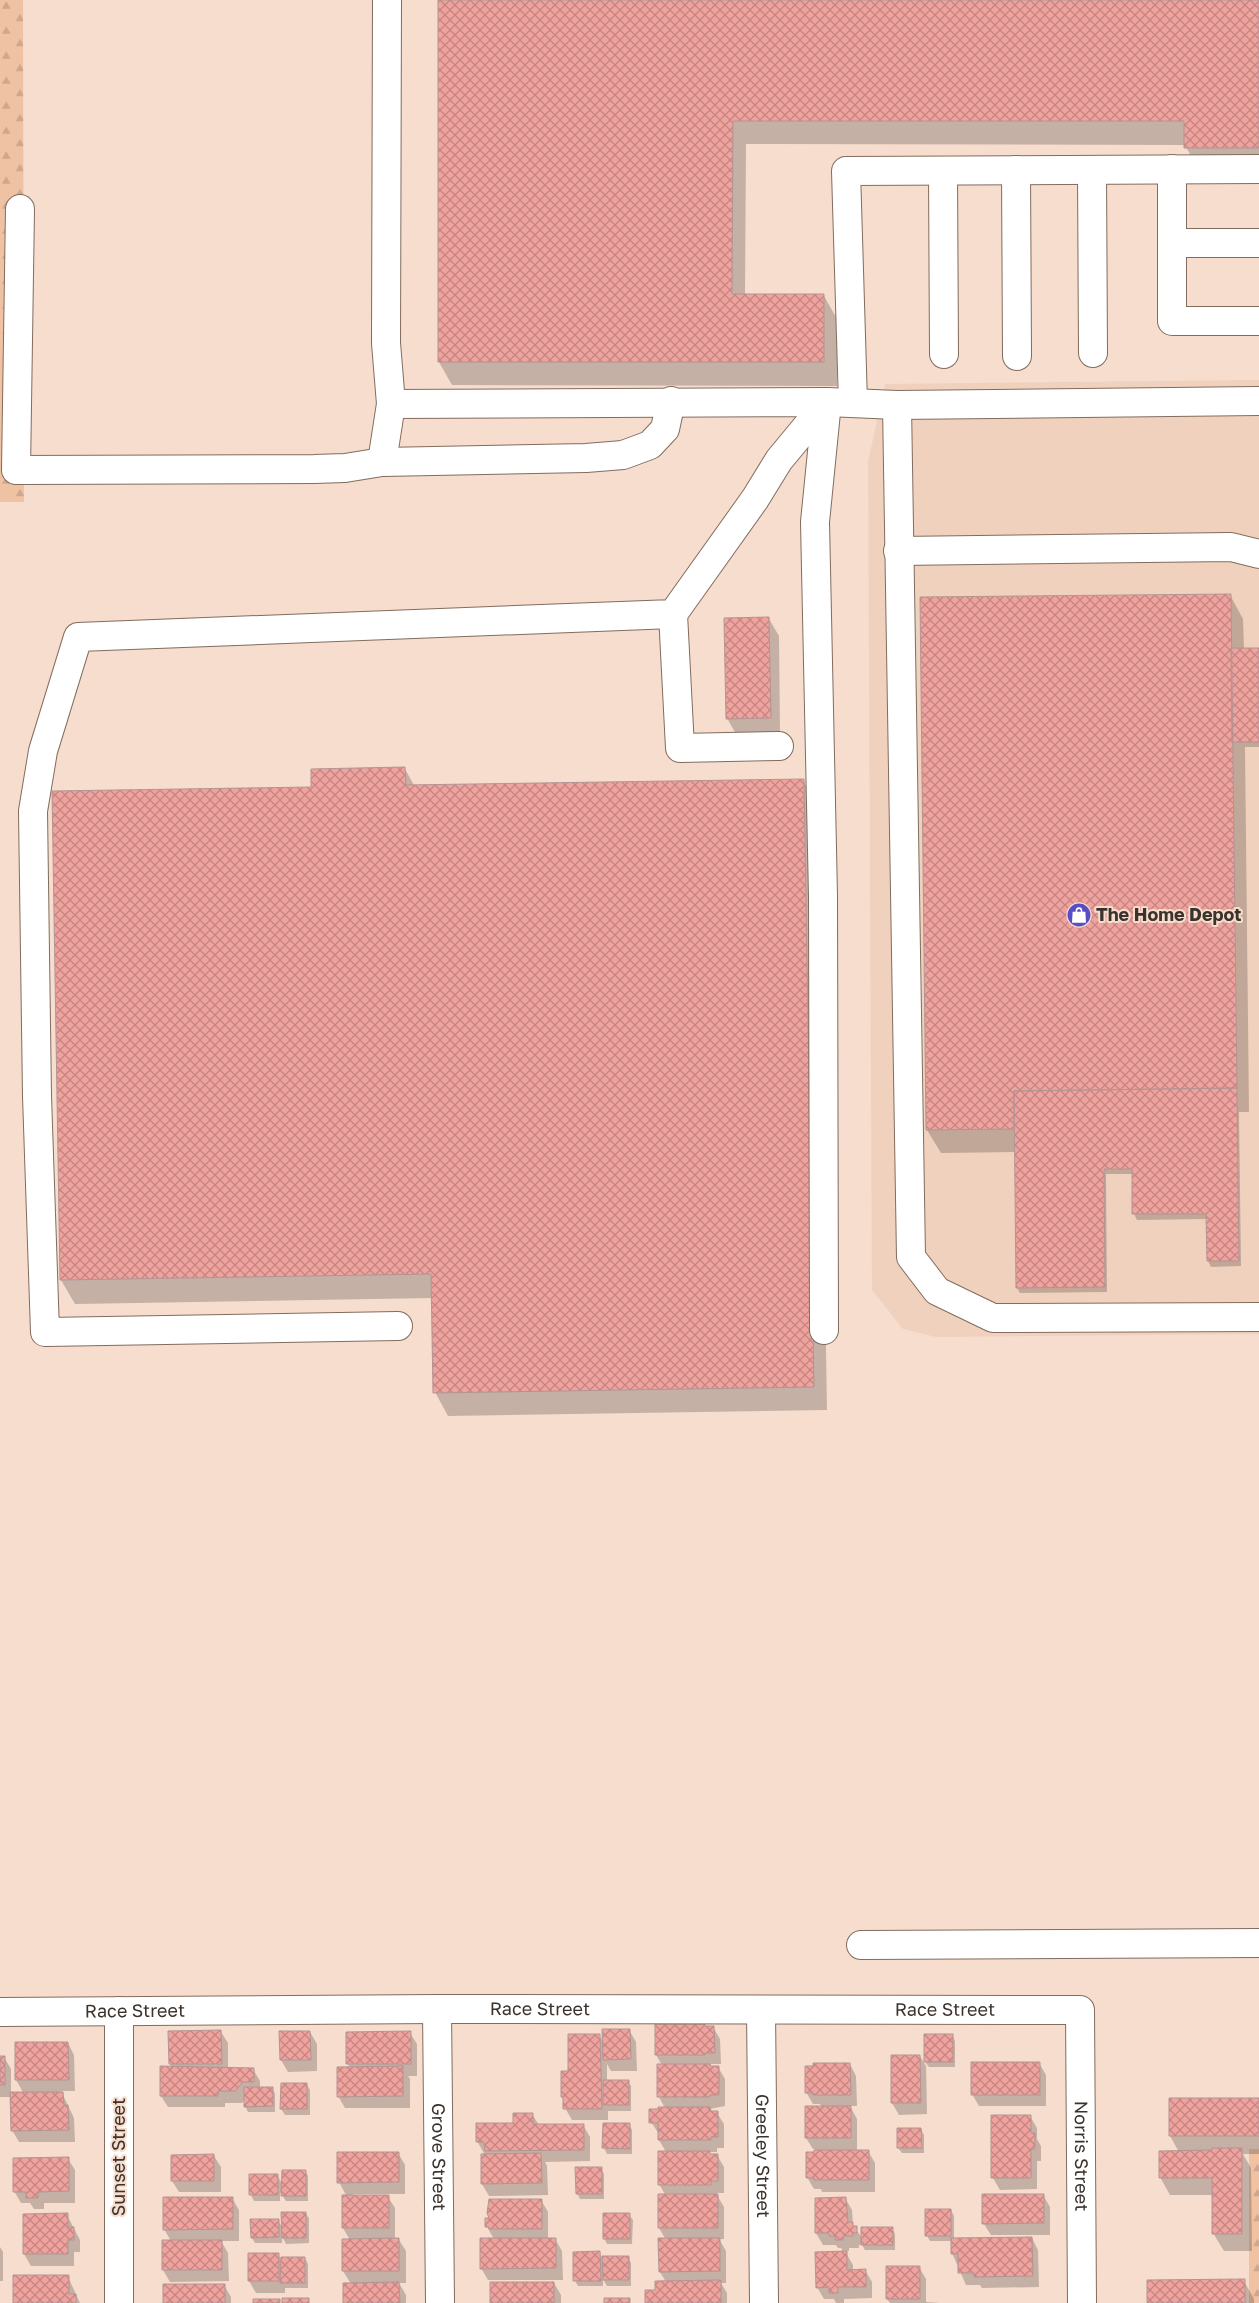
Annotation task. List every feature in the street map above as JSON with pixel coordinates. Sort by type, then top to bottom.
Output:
[{"type":"street","points":[[382,462],[391,404],[386,343],[387,0]]},
{"type":"street","points":[[1172,169],[1172,321],[1259,321]]},
{"type":"street","points":[[824,1330],[823,896],[816,522],[840,402],[846,171],[1259,169]]},
{"type":"street","points":[[1016,170],[1017,356]]},
{"type":"street","points":[[1092,170],[1093,353]]},
{"type":"street","points":[[943,171],[944,354]]},
{"type":"street","points":[[20,209],[16,470],[314,469],[345,468],[382,462],[586,458],[623,455],[650,446],[665,429],[671,401]]},
{"type":"street","points":[[1172,243],[1259,243]]},
{"type":"street","points":[[391,404],[671,401],[840,402],[897,405],[1259,402]]},
{"type":"street","points":[[779,746],[680,748],[673,614],[755,499],[779,460],[840,402]]},
{"type":"street","points":[[897,405],[911,1257],[937,1291],[994,1318],[1259,1317]]},
{"type":"street","points":[[898,551],[1231,547],[1259,554]]},
{"type":"street","points":[[398,1326],[45,1332],[37,1096],[34,811],[43,751],[78,637],[673,614]]},
{"type":"street","points":[[861,1945],[1259,1943]]},
{"type":"street","name":"Race Street","points":[[0,2012],[437,2009],[1080,2010]]},
{"type":"street","name":"Grove Street","points":[[437,2009],[440,2303]]},
{"type":"street","name":"Greeley Street","points":[[761,2010],[764,2303]]},
{"type":"street","name":"Norris Street","points":[[1080,2010],[1082,2303]]},
{"type":"street","name":"Sunset Street","points":[[119,2011],[119,2303]]},
{"type":"shaded area","points":[[1259,380],[1259,1334],[936,1337],[903,1329],[872,1290],[868,462],[885,384]]},
{"type":"green space","points":[[0,0],[23,0],[24,502],[0,502]]},
{"type":"green space","points":[[1249,2149],[1259,2149],[1259,2303],[1249,2303]]},
{"type":"building","points":[[438,0],[1259,0],[1259,148],[1184,148],[1184,121],[733,121],[732,294],[824,294],[824,362],[438,362]]},
{"type":"building","name":"The Home Depot","points":[[1231,594],[1237,1088],[1014,1091],[1014,1129],[926,1130],[920,597]]},
{"type":"building","points":[[769,617],[771,718],[726,719],[724,618]]},
{"type":"building","points":[[1231,648],[1259,648],[1259,742],[1232,742]]},
{"type":"building","points":[[405,767],[406,785],[804,779],[814,1387],[433,1393],[431,1274],[60,1280],[52,791],[311,787],[311,769]]},
{"type":"building","points":[[1237,1088],[1239,1261],[1207,1261],[1206,1214],[1132,1214],[1132,1169],[1104,1169],[1105,1287],[1016,1288],[1014,1091]]},
{"type":"building","points":[[655,2024],[705,2024],[705,2026],[714,2026],[715,2053],[705,2053],[705,2055],[655,2055]]},
{"type":"building","points":[[602,2029],[630,2029],[631,2059],[603,2060]]},
{"type":"building","points":[[221,2030],[222,2064],[169,2064],[168,2031]]},
{"type":"building","points":[[279,2031],[310,2031],[311,2060],[280,2060]]},
{"type":"building","points":[[411,2031],[411,2064],[346,2064],[346,2032]]},
{"type":"building","points":[[568,2034],[600,2034],[602,2109],[563,2109],[561,2071],[568,2071]]},
{"type":"building","points":[[924,2034],[953,2034],[953,2062],[924,2062]]},
{"type":"building","points":[[15,2042],[68,2042],[69,2080],[15,2080]]},
{"type":"building","points":[[891,2055],[920,2055],[921,2103],[891,2103]]},
{"type":"building","points":[[0,2056],[5,2056],[5,2085],[0,2085]]},
{"type":"building","points":[[971,2062],[1040,2062],[1040,2095],[971,2095]]},
{"type":"building","points":[[813,2063],[850,2063],[851,2095],[813,2095],[813,2093],[805,2093],[805,2066],[813,2066]]},
{"type":"building","points":[[657,2064],[710,2064],[710,2066],[719,2066],[719,2095],[710,2095],[710,2097],[657,2097]]},
{"type":"building","points":[[160,2066],[254,2068],[254,2082],[243,2082],[235,2091],[218,2091],[218,2096],[160,2096]]},
{"type":"building","points":[[403,2066],[403,2096],[337,2097],[337,2067]]},
{"type":"building","points":[[603,2080],[629,2080],[629,2105],[603,2105]]},
{"type":"building","points":[[281,2083],[307,2083],[307,2109],[280,2109]]},
{"type":"building","points":[[244,2087],[273,2087],[273,2106],[244,2107]]},
{"type":"building","points":[[10,2092],[63,2092],[64,2105],[68,2105],[69,2130],[11,2131]]},
{"type":"building","points":[[1169,2098],[1259,2098],[1259,2136],[1169,2136]]},
{"type":"building","points":[[805,2106],[851,2106],[851,2138],[805,2138]]},
{"type":"building","points":[[658,2107],[710,2107],[711,2111],[718,2111],[718,2137],[711,2137],[711,2140],[658,2140],[658,2123],[649,2123],[649,2109],[658,2109]]},
{"type":"building","points":[[513,2113],[533,2113],[533,2124],[584,2124],[584,2150],[485,2151],[484,2142],[476,2142],[476,2123],[513,2123]]},
{"type":"building","points":[[991,2115],[1031,2115],[1031,2133],[1035,2133],[1035,2149],[1031,2149],[1031,2178],[991,2178]]},
{"type":"building","points":[[603,2123],[630,2123],[630,2149],[602,2148]]},
{"type":"building","points":[[897,2128],[921,2128],[922,2148],[897,2148]]},
{"type":"building","points":[[1212,2148],[1242,2148],[1242,2234],[1212,2234],[1212,2178],[1159,2178],[1159,2151],[1212,2150]]},
{"type":"building","points":[[814,2150],[869,2150],[869,2180],[814,2180],[814,2178],[806,2178],[806,2152],[814,2152]]},
{"type":"building","points":[[658,2151],[710,2151],[710,2154],[718,2154],[718,2181],[711,2181],[711,2185],[658,2185]]},
{"type":"building","points":[[337,2152],[399,2152],[399,2182],[337,2183]]},
{"type":"building","points":[[541,2153],[542,2183],[481,2184],[481,2154]]},
{"type":"building","points":[[214,2154],[214,2181],[171,2181],[171,2155]]},
{"type":"building","points":[[69,2157],[69,2191],[38,2192],[38,2198],[26,2198],[26,2192],[13,2192],[13,2158]]},
{"type":"building","points":[[575,2167],[602,2167],[602,2194],[576,2194]]},
{"type":"building","points":[[282,2170],[306,2170],[306,2196],[281,2196]]},
{"type":"building","points":[[249,2174],[278,2174],[278,2195],[249,2195]]},
{"type":"building","points":[[658,2194],[718,2194],[718,2228],[658,2228]]},
{"type":"building","points":[[982,2194],[1044,2194],[1044,2223],[982,2224]]},
{"type":"building","points":[[342,2195],[389,2195],[389,2228],[342,2228]]},
{"type":"building","points":[[163,2197],[233,2197],[233,2229],[163,2230]]},
{"type":"building","points":[[846,2197],[848,2222],[853,2222],[853,2226],[857,2226],[857,2233],[853,2233],[853,2236],[843,2236],[843,2240],[835,2240],[835,2236],[829,2236],[829,2233],[815,2233],[815,2198]]},
{"type":"building","points":[[489,2199],[542,2199],[542,2229],[489,2229],[489,2227],[485,2227],[485,2218],[489,2218],[487,2213]]},
{"type":"building","points":[[925,2209],[951,2209],[951,2236],[925,2236]]},
{"type":"building","points":[[281,2212],[306,2212],[306,2238],[282,2238]]},
{"type":"building","points":[[68,2213],[68,2227],[74,2227],[74,2240],[68,2240],[68,2254],[23,2254],[23,2214]]},
{"type":"building","points":[[603,2213],[630,2213],[630,2239],[603,2239]]},
{"type":"building","points":[[250,2219],[279,2219],[279,2237],[251,2238]]},
{"type":"building","points":[[861,2227],[893,2227],[893,2245],[861,2245]]},
{"type":"building","points":[[1032,2237],[1033,2276],[974,2277],[974,2273],[958,2273],[958,2254],[951,2254],[951,2238]]},
{"type":"building","points":[[399,2238],[399,2271],[342,2271],[342,2239]]},
{"type":"building","points":[[480,2238],[556,2238],[556,2268],[480,2269]]},
{"type":"building","points":[[658,2238],[720,2238],[720,2271],[659,2272]]},
{"type":"building","points":[[162,2240],[222,2240],[222,2270],[162,2270]]},
{"type":"building","points":[[600,2251],[601,2281],[573,2281],[573,2252]]},
{"type":"building","points":[[847,2251],[847,2270],[866,2269],[866,2287],[838,2287],[838,2293],[829,2293],[829,2287],[816,2288],[815,2252]]},
{"type":"building","points":[[248,2253],[279,2253],[279,2281],[248,2281]]},
{"type":"building","points":[[602,2256],[629,2256],[629,2280],[603,2280]]},
{"type":"building","points":[[281,2257],[305,2257],[305,2283],[280,2283]]},
{"type":"building","points":[[886,2266],[920,2266],[920,2299],[886,2299]]},
{"type":"building","points":[[13,2275],[69,2275],[69,2294],[76,2294],[76,2303],[13,2303]]},
{"type":"building","points":[[1245,2279],[1245,2303],[1147,2303],[1147,2280]]},
{"type":"building","points":[[721,2280],[721,2303],[645,2303],[645,2290],[655,2290],[655,2281]]},
{"type":"building","points":[[399,2282],[400,2303],[343,2303],[343,2283]]},
{"type":"building","points":[[490,2282],[554,2282],[554,2303],[490,2303]]},
{"type":"building","points":[[163,2284],[225,2284],[225,2303],[163,2303]]},
{"type":"building","points":[[282,2298],[309,2298],[309,2303],[282,2303]]},
{"type":"building","points":[[604,2298],[630,2298],[630,2303],[604,2303]]},
{"type":"building","points":[[253,2299],[280,2299],[280,2303],[253,2303]]},
{"type":"place","name":"The Home Depot","points":[[1079,915]]}]
